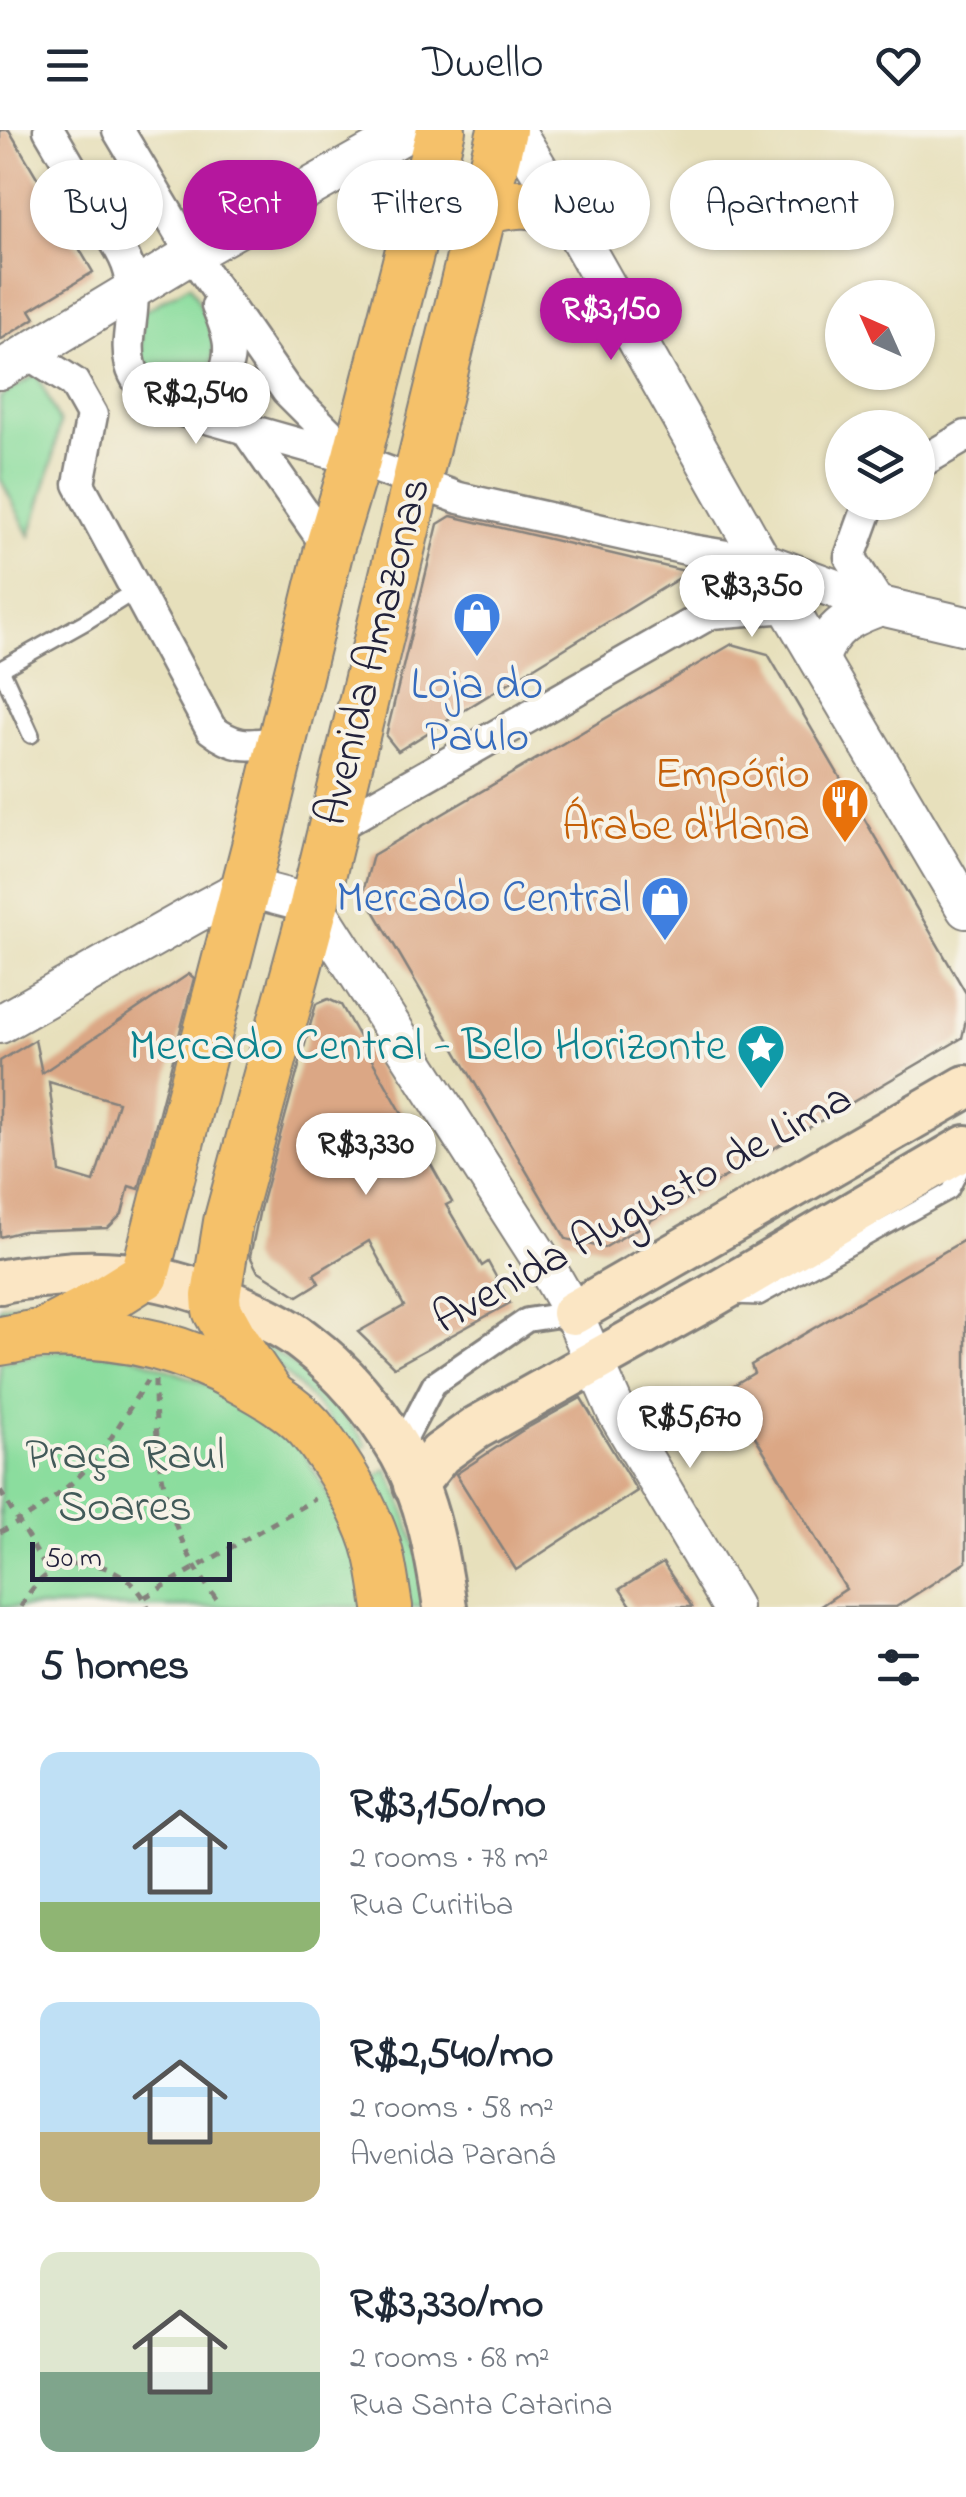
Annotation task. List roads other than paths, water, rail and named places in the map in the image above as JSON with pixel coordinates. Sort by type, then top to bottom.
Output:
[{"type":"main road","name":"Avenida Amazonas","points":[[146,1276],[330,549],[441,130]]},
{"type":"main road","name":"Avenida Amazonas","points":[[495,160],[502,130]]},
{"type":"main road","name":"Avenida Amazonas","points":[[216,1296],[228,1222],[314,905],[473,250]]},
{"type":"main road","name":"Avenida Augusto de Lima","points":[[574,1312],[959,1091]]},
{"type":"main road","points":[[407,1468],[440,1454],[476,1428],[966,1147]]},
{"type":"main road","points":[[0,1282],[86,1271],[146,1276],[216,1296],[262,1316],[304,1341],[341,1374],[407,1468],[436,1546],[445,1607]]},
{"type":"main road","points":[[21,1338],[99,1304],[146,1276]]},
{"type":"main road","points":[[216,1296],[217,1310],[236,1345],[270,1395]]},
{"type":"main road","points":[[21,1338],[94,1336],[164,1346],[270,1395],[309,1427],[347,1481],[378,1552],[388,1607]]},
{"type":"street","points":[[49,130],[127,264],[132,290],[128,357],[135,380],[162,405],[417,481],[461,486],[691,537],[881,606],[966,626]]},
{"type":"street","points":[[118,130],[192,254],[287,390],[356,460]]},
{"type":"street","points":[[14,361],[192,254],[412,130]]},
{"type":"street","points":[[515,130],[533,160]]},
{"type":"street","points":[[586,250],[788,607],[966,909]]},
{"type":"street","points":[[162,405],[185,405],[203,397],[217,386],[226,368],[229,345],[222,318],[192,254]]},
{"type":"street","points":[[14,361],[74,384],[92,415],[80,484],[211,728],[227,741],[244,746],[283,741]]},
{"type":"street","points":[[247,431],[330,549]]},
{"type":"street","points":[[935,454],[966,436]]},
{"type":"street","points":[[863,520],[850,556],[881,606]]},
{"type":"street","points":[[820,659],[838,627],[881,606]]},
{"type":"street","points":[[332,829],[711,613],[788,607]]},
{"type":"street","points":[[0,1024],[245,888],[314,905],[574,1312],[616,1412],[732,1607]]},
{"type":"street","name":"Avenida Augusto de Lima","points":[[407,1468],[434,1384],[527,1320],[574,1312]]},
{"type":"lane","points":[[32,735],[0,669],[136,590]]},
{"type":"lane","points":[[909,1098],[959,1091]]},
{"type":"lane","points":[[712,1296],[759,1298],[950,1191],[966,1159]]},
{"type":"lane","points":[[693,1245],[725,1204]]},
{"type":"place","name":"Loja do Paulo","points":[[477,658]]},
{"type":"place","name":"Empório Árabe d'Hana","points":[[845,844]]},
{"type":"place","name":"Mercado Central","points":[[665,942]]},
{"type":"place","name":"Mercado Central - Belo Horizonte","points":[[761,1090]]},
{"type":"park label","name":"Praça Raul Soares","points":[[125,1483]]}]
